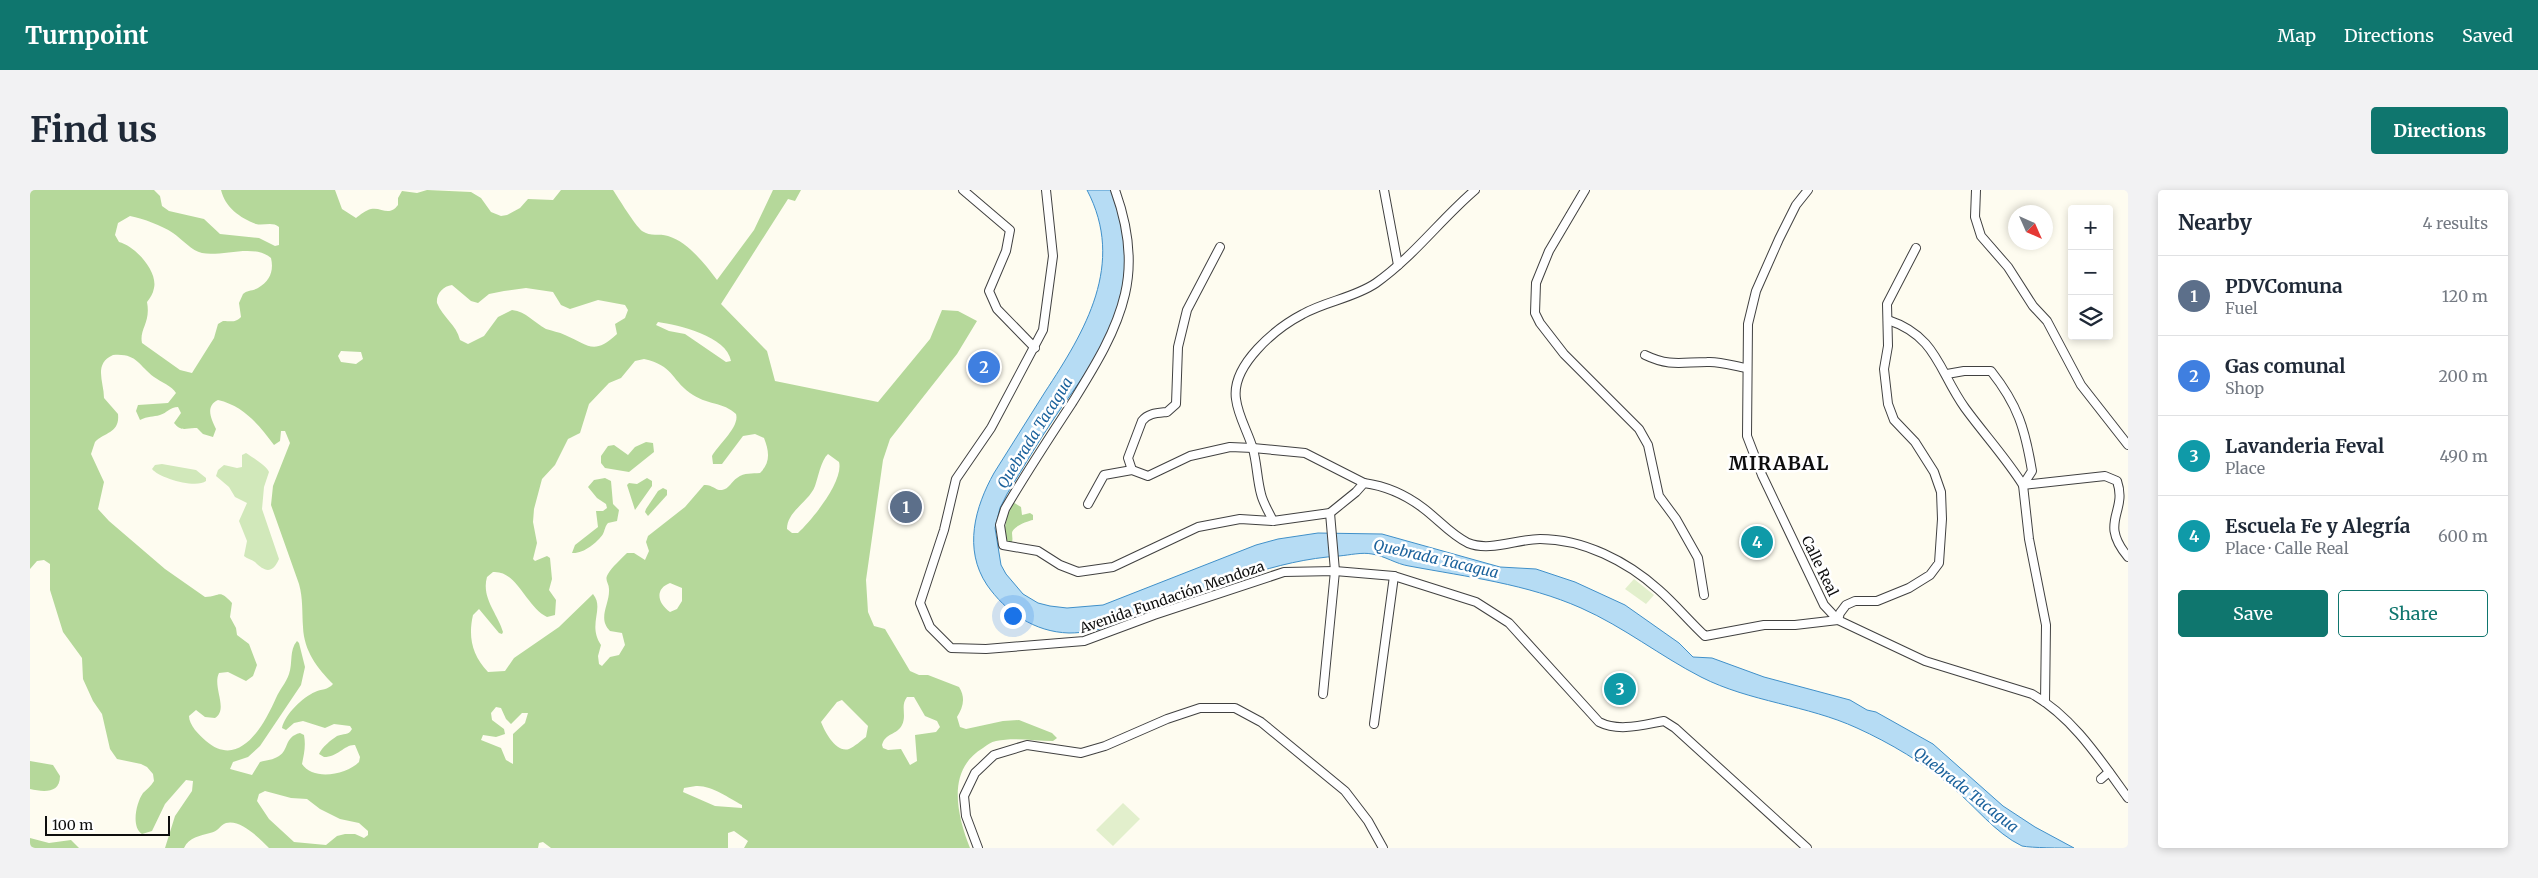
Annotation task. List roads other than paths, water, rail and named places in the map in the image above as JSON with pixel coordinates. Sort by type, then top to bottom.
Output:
[{"type":"street","points":[[963,190],[1010,230],[1006,251],[989,291],[997,309],[1035,348]]},
{"type":"street","name":"Avenida Fundación Mendoza","points":[[1046,190],[1053,256],[1043,330],[991,428],[956,479],[944,530],[920,603],[930,627],[951,648],[986,649],[1077,642],[1154,614],[1284,572],[1335,570],[1394,576],[1476,602],[1509,623],[1599,722],[1610,727],[1622,728],[1664,721],[1675,728],[1807,848]]},
{"type":"street","points":[[1115,190],[1123,212],[1129,258],[1125,294],[1110,337],[1085,381],[1005,509],[1000,525],[1001,542],[1006,547],[1038,551],[1060,566],[1078,572],[1113,567],[1198,527],[1240,519],[1273,521],[1331,515],[1364,483]]},
{"type":"street","points":[[1384,190],[1398,265]]},
{"type":"street","points":[[1273,521],[1261,495],[1252,448],[1236,399],[1236,382],[1247,361],[1290,322],[1304,313],[1357,294],[1376,284],[1475,190]]},
{"type":"street","points":[[1584,190],[1549,251],[1536,283],[1534,292],[1536,313],[1540,323],[1564,354],[1639,429],[1648,445],[1660,496],[1676,519],[1698,558],[1704,595]]},
{"type":"street","name":"Calle Real","points":[[1808,190],[1796,205],[1756,291],[1748,324],[1746,368],[1747,436],[1762,476],[1824,605],[1838,620],[1925,661],[2032,694],[2045,702],[2066,720],[2128,798]]},
{"type":"street","points":[[1976,190],[1976,217],[1981,236],[2008,267],[2033,306],[2046,321],[2053,337],[2082,385],[2128,444]]},
{"type":"street","points":[[1132,470],[1128,458],[1142,421],[1145,417],[1156,413],[1167,412],[1176,404],[1178,347],[1187,310],[1220,247]]},
{"type":"street","points":[[1088,504],[1104,475],[1132,470],[1148,476],[1190,456],[1230,447],[1305,453],[1364,483],[1380,485],[1401,495],[1422,507],[1468,543],[1484,546],[1539,539],[1575,542],[1595,549],[1641,575],[1705,636],[1764,625],[1795,625],[1838,620],[1840,613],[1846,605],[1855,601],[1877,601],[1909,588],[1930,575],[1939,564],[1942,519],[1941,492],[1934,472],[1915,442],[1894,420],[1888,404],[1884,369],[1888,346],[1886,304],[1916,248]]},
{"type":"street","points":[[1888,320],[1915,334],[1936,355],[1956,394],[2007,460],[2023,485],[2029,539],[2046,625],[2045,702]]},
{"type":"street","points":[[1646,356],[1661,363],[1680,365],[1709,361],[1746,368]]},
{"type":"street","points":[[1947,374],[1964,371],[1991,371],[2002,384],[2017,408],[2028,444],[2032,471],[2023,485]]},
{"type":"street","points":[[2023,485],[2105,476],[2117,481],[2124,499],[2115,528],[2116,538],[2128,558]]},
{"type":"street","points":[[1323,694],[1335,570],[1331,515]]},
{"type":"street","points":[[1374,724],[1394,576]]},
{"type":"street","points":[[978,848],[966,816],[964,796],[975,773],[994,755],[1027,745],[1081,753],[1104,746],[1167,719],[1200,708],[1235,708],[1261,722],[1345,791],[1368,821],[1383,848]]},
{"type":"street","points":[[2101,779],[2109,772]]},
{"type":"water","name":"Quebrada Tacagua","points":[[1087,190],[1111,190],[1118,208],[1124,246],[1123,286],[1119,305],[1105,341],[1088,370],[1043,436],[1000,508],[995,528],[1001,565],[1023,594],[1038,603],[1050,606],[1067,608],[1103,605],[1256,545],[1278,539],[1318,533],[1382,534],[1500,567],[1536,569],[1575,582],[1625,605],[1679,643],[1693,657],[1712,658],[1764,677],[1850,700],[1867,710],[1876,712],[1933,744],[2003,806],[2035,827],[2074,848],[2022,846],[1994,827],[1961,794],[1941,778],[1882,740],[1838,720],[1739,692],[1701,677],[1612,624],[1581,608],[1518,587],[1404,565],[1368,553],[1316,558],[1269,568],[1125,621],[1092,631],[1056,632],[1022,619],[1003,604],[987,585],[975,557],[974,528],[987,486],[1074,345],[1096,296],[1103,244],[1098,217]]},
{"type":"place","name":"Gas comunal","points":[[984,367]]},
{"type":"place","name":"PDVComuna","points":[[906,507]]},
{"type":"place","name":"Escuela Fe y Alegría","points":[[1757,542]]},
{"type":"place","name":"Lavanderia Feval","points":[[1620,689]]},
{"type":"district","name":"MIRABAL","points":[[1779,463]]}]
